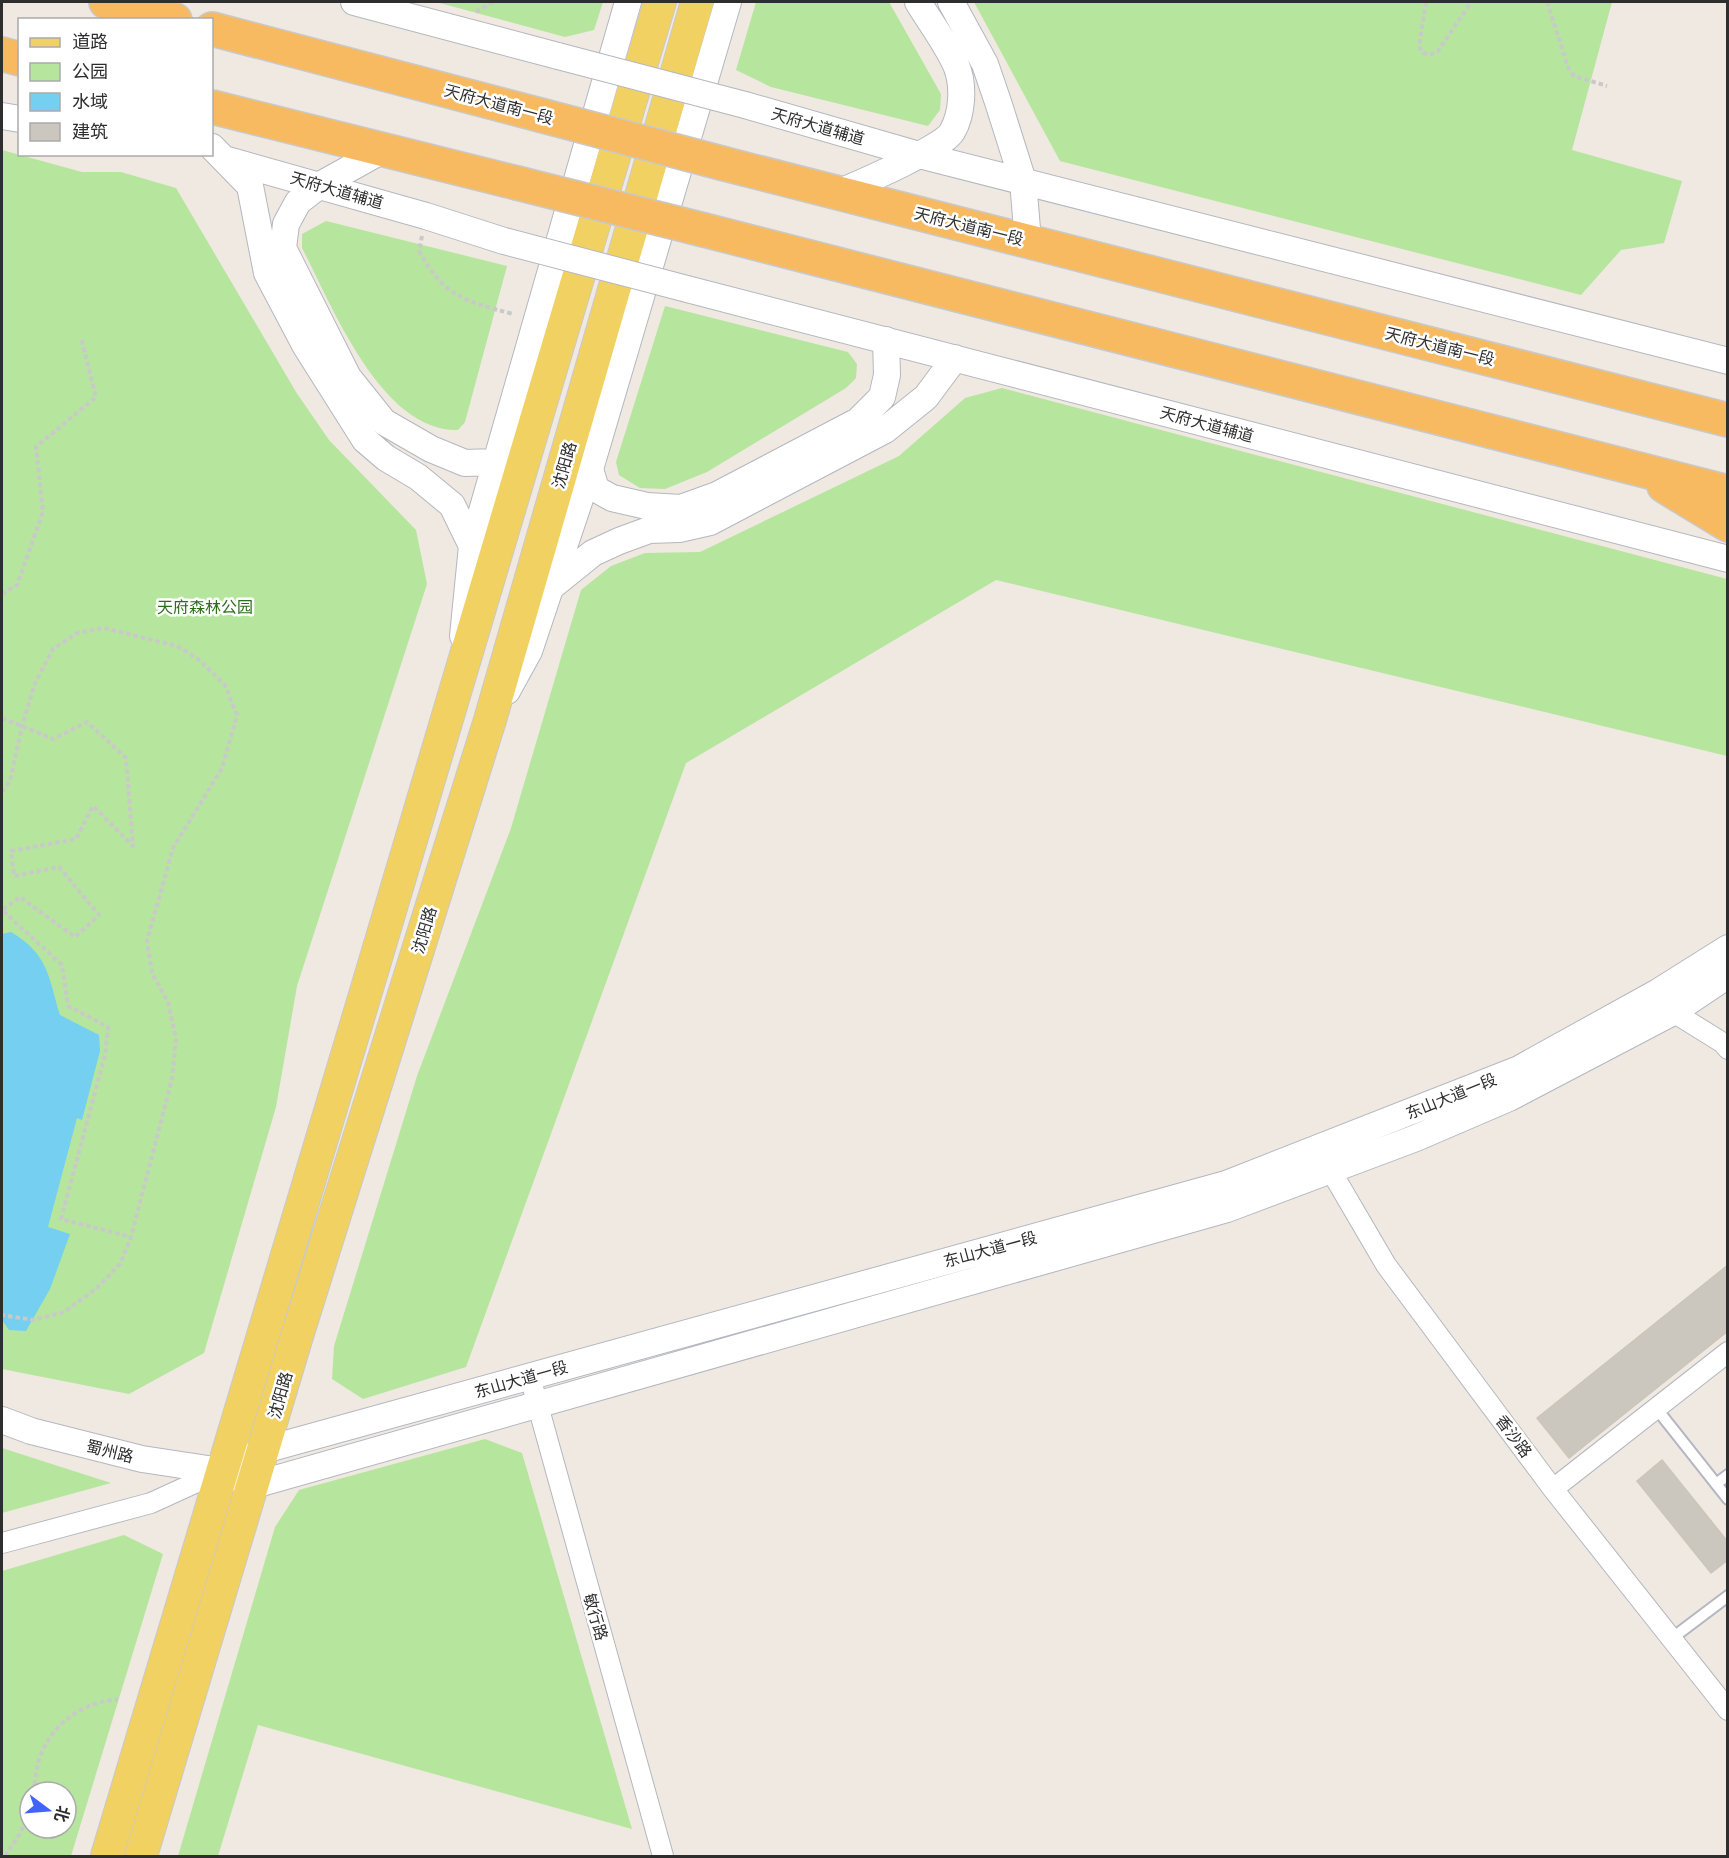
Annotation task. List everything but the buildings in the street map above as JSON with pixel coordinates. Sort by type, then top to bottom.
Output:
[{"type":"highway","points":[[106,2],[167,18]]},
{"type":"highway","name":"天府大道南一段","points":[[213,29],[725,164],[1728,420]]},
{"type":"highway","points":[[2,54],[18,58]]},
{"type":"highway","points":[[213,107],[704,230],[1728,492]]},
{"type":"highway","points":[[1634,468],[1728,525]]},
{"type":"main road","points":[[107,1857],[221,1471],[457,694],[660,2]]},
{"type":"main road","name":"沈阳路","points":[[141,1857],[264,1450],[490,720],[698,2]]},
{"type":"street","points":[[457,694],[472,546],[494,462],[628,2]]},
{"type":"street","points":[[490,720],[529,651],[552,586],[590,469],[728,2]]},
{"type":"street","points":[[840,192],[919,155],[952,133],[960,109],[961,87],[956,65],[918,2]]},
{"type":"street","points":[[951,2],[985,64],[1023,181],[1028,241]]},
{"type":"street","name":"天府大道辅道","points":[[365,3],[745,105],[919,155],[1728,362]]},
{"type":"street","points":[[2,116],[18,119]]},
{"type":"street","points":[[383,150],[320,185],[298,202],[286,224],[283,248],[348,377],[384,422],[431,449],[465,463],[494,462]]},
{"type":"street","points":[[213,153],[250,186],[267,273],[305,345],[365,440],[386,458],[418,477],[452,505],[472,546]]},
{"type":"street","name":"天府大道辅道","points":[[213,153],[504,242],[1728,559]]},
{"type":"street","points":[[590,469],[596,489],[612,498],[647,506],[681,508],[717,495],[858,422],[882,397],[887,375],[886,340]]},
{"type":"street","points":[[552,586],[593,553],[649,530],[679,529],[710,522],[885,430],[926,397],[956,358]]},
{"type":"street","name":"东山大道一段","points":[[2,1543],[152,1503],[264,1450],[1226,1184],[1519,1069],[1658,993],[1728,948]]},
{"type":"street","name":"东山大道一段","points":[[254,1485],[1227,1209],[1331,1171],[1509,1098],[1673,1012],[1728,975]]},
{"type":"street","points":[[1673,1012],[1723,1043],[1728,1049]]},
{"type":"street","name":"香沙路","points":[[1323,1146],[1331,1171],[1386,1265],[1553,1489],[1728,1710]]},
{"type":"street","points":[[1553,1489],[1728,1352]]},
{"type":"street","name":"敏行路","points":[[530,1377],[663,1857]]},
{"type":"street","name":"蜀州路","points":[[2,1420],[31,1431],[142,1459],[221,1471]]},
{"type":"street","points":[[221,1471],[254,1485]]},
{"type":"lane","points":[[1656,1408],[1728,1499]]},
{"type":"lane","points":[[1716,1484],[1728,1475]]},
{"type":"lane","points":[[1671,1639],[1728,1596]]},
{"type":"path","points":[[476,12],[493,2]]},
{"type":"path","points":[[1426,2],[1419,46],[1423,53],[1431,55],[1438,51],[1471,2]]},
{"type":"path","points":[[1547,2],[1569,70],[1574,76],[1607,86]]},
{"type":"path","points":[[418,251],[431,273],[450,293],[478,305],[513,314]]},
{"type":"path","points":[[2,594],[17,585],[43,512],[36,447],[96,397],[81,338]]},
{"type":"path","points":[[2,792],[10,781],[22,726],[35,683],[53,649],[77,633],[104,628],[177,646],[198,659],[225,685],[237,715],[222,768],[173,848],[147,941],[152,973],[168,1002],[176,1039],[172,1079],[131,1237],[120,1263],[97,1288],[64,1312],[33,1320],[2,1315]]},
{"type":"path","points":[[2,718],[53,739],[87,722],[126,758],[133,846],[93,806],[76,839],[11,851],[14,876],[59,867],[99,915],[75,937],[20,897],[2,910],[62,965],[68,1006],[108,1027],[105,1055],[61,1219],[131,1237]]},
{"type":"path","points":[[36,1780],[41,1754],[61,1724],[101,1700],[118,1700]]},
{"type":"path","points":[[4,1857],[18,1836]]},
{"type":"green space","points":[[436,2],[603,2],[594,30],[565,37]]},
{"type":"green space","points":[[756,2],[889,2],[941,94],[940,110],[928,126],[771,87],[736,70]]},
{"type":"green space","points":[[974,2],[1612,2],[1572,150],[1682,181],[1664,243],[1621,250],[1581,295],[1060,161]]},
{"type":"green space","name":"天府森林公园","points":[[2,150],[82,172],[121,172],[176,188],[296,392],[329,440],[416,530],[427,584],[297,986],[276,1107],[204,1353],[129,1394],[2,1369]]},
{"type":"green space","points":[[326,221],[507,266],[465,422],[458,430],[430,425],[405,410],[383,388],[362,361],[328,301],[302,248],[302,234]]},
{"type":"green space","points":[[665,306],[848,352],[857,364],[856,378],[846,388],[707,472],[665,489],[640,488],[619,475],[616,462]]},
{"type":"green space","points":[[1002,388],[1727,579],[1727,756],[996,580],[686,763],[466,1367],[363,1399],[332,1379],[334,1346],[417,1076],[511,828],[581,590],[611,566],[645,553],[700,552],[899,456],[965,398]]},
{"type":"green space","points":[[485,1439],[522,1453],[632,1829],[258,1725],[218,1856],[178,1856],[275,1527],[299,1490]]},
{"type":"green space","points":[[2,1448],[111,1483],[2,1513]]},
{"type":"green space","points":[[124,1535],[163,1554],[78,1833],[78,1780],[18,1780],[18,1840],[76,1840],[71,1856],[2,1856],[2,1571]]},
{"type":"water","points":[[11,932],[33,949],[40,958],[49,978],[60,1015],[99,1035],[100,1051],[82,1120],[77,1118],[48,1227],[70,1234],[50,1289],[26,1331],[9,1330],[2,1320],[2,934]]}]
